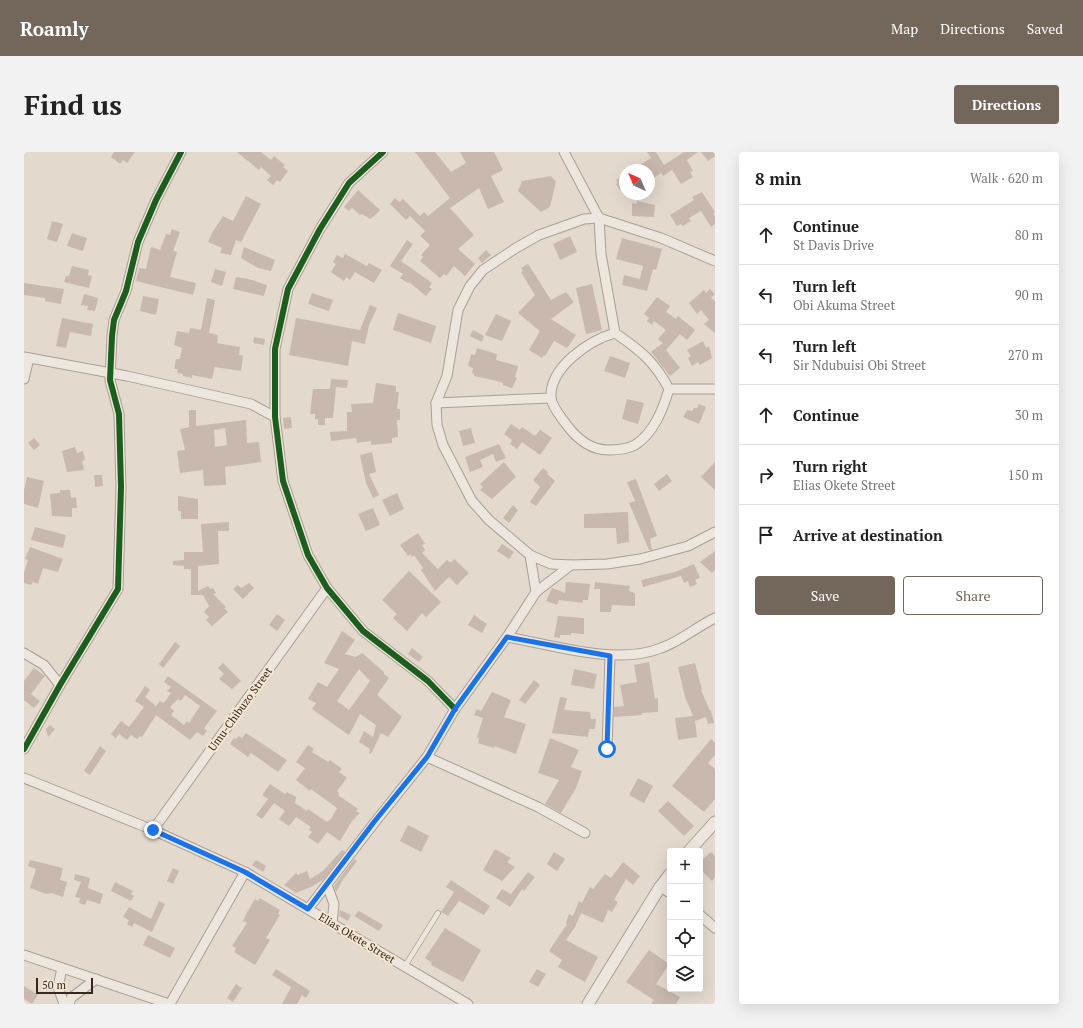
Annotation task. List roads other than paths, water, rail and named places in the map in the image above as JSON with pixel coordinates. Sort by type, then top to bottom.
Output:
[{"type":"street","points":[[24,750],[60,685],[118,589],[121,487],[119,414],[110,373],[114,320],[126,291],[138,242],[156,200],[181,152]]},
{"type":"street","points":[[383,152],[349,183],[320,229],[288,289],[275,349],[275,417],[283,481],[308,555],[327,588],[363,631],[428,681],[455,709]]},
{"type":"street","points":[[564,152],[599,218],[601,254],[615,333]]},
{"type":"street","points":[[715,261],[661,238],[599,218],[584,219],[539,235],[482,270],[470,286],[458,310],[446,376],[436,403],[437,425],[443,445],[472,500],[489,520],[530,555],[551,564],[607,564],[640,559],[688,546],[715,532]]},
{"type":"street","points":[[615,333],[634,345],[650,360],[669,389],[662,411],[649,432],[634,445],[619,450],[598,450],[582,442],[557,412],[551,398],[557,376],[563,367],[587,345],[600,337],[615,333]]},
{"type":"street","points":[[24,379],[27,358],[110,373],[251,404],[275,417]]},
{"type":"street","points":[[669,389],[715,388]]},
{"type":"street","points":[[436,403],[551,398]]},
{"type":"street","points":[[530,555],[536,592]]},
{"type":"street","points":[[308,909],[374,822],[427,757],[455,709],[507,637],[536,592],[571,565]]},
{"type":"street","name":"Umu-Chibuzo Street","points":[[153,830],[327,588]]},
{"type":"street","points":[[507,637],[610,656],[630,656],[662,648],[686,636],[715,618]]},
{"type":"street","points":[[24,653],[44,665],[60,685]]},
{"type":"street","points":[[607,749],[610,656]]},
{"type":"street","points":[[427,757],[538,806],[585,833]]},
{"type":"street","name":"Elias Okete Street","points":[[24,778],[153,830],[245,872],[468,1004]]},
{"type":"street","points":[[692,848],[715,822]]},
{"type":"street","points":[[24,955],[169,1004],[245,872]]},
{"type":"street","points":[[588,1004],[660,886],[667,878]]},
{"type":"street","points":[[327,885],[334,904],[332,923]]},
{"type":"street","points":[[660,886],[667,891]]},
{"type":"street","points":[[703,918],[715,928]]},
{"type":"street","points":[[62,968],[58,987],[64,1004]]},
{"type":"street","points":[[69,1004],[71,998],[96,979]]},
{"type":"lane","points":[[405,966],[438,914]]}]
